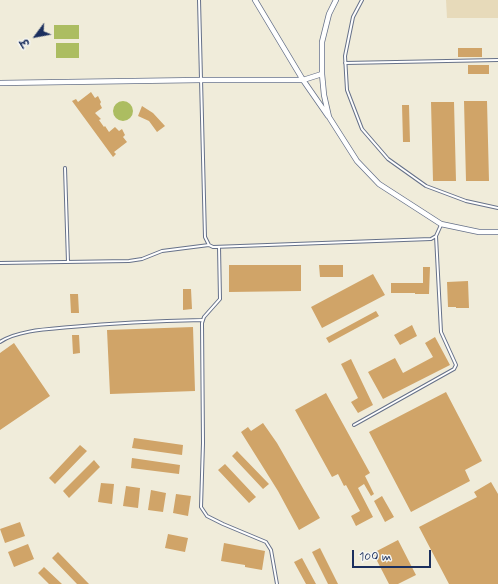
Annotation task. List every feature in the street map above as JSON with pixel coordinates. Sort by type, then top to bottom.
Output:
[{"type":"street","points":[[255,0],[303,80],[357,161],[379,184],[441,224],[479,232],[498,232]]},
{"type":"street","points":[[329,117],[322,74],[322,42],[329,14],[336,0]]},
{"type":"street","points":[[0,83],[303,80],[322,74]]},
{"type":"lane","points":[[199,0],[205,237],[209,245]]},
{"type":"lane","points":[[362,0],[353,16],[345,56],[347,90],[362,129],[388,159],[426,186],[466,202],[498,208]]},
{"type":"lane","points":[[345,63],[498,60]]},
{"type":"lane","points":[[65,168],[68,262]]},
{"type":"lane","points":[[354,425],[454,369],[456,365],[441,332],[436,236],[441,224]]},
{"type":"lane","points":[[0,263],[129,261],[142,259],[162,251],[209,245],[213,247],[430,239],[436,236]]},
{"type":"lane","points":[[219,246],[220,299],[202,320],[203,443],[200,507],[207,516],[218,522],[266,542],[271,550],[277,584]]},
{"type":"lane","points":[[0,342],[5,339],[35,330],[115,323],[202,320]]},
{"type":"shaded area","points":[[446,0],[498,0],[498,18],[447,18]]},
{"type":"green space","points":[[54,25],[79,25],[79,39],[54,39]]},
{"type":"green space","points":[[56,43],[79,43],[79,58],[56,58]]},
{"type":"green space","points":[[123,101],[130,104],[133,111],[130,118],[123,121],[116,118],[113,111],[116,104]]},
{"type":"building","points":[[458,48],[482,48],[482,57],[458,57]]},
{"type":"building","points":[[468,65],[489,65],[489,74],[468,74]]},
{"type":"building","points":[[91,92],[95,98],[98,96],[101,102],[100,104],[102,108],[95,113],[101,119],[99,120],[104,127],[105,126],[109,132],[115,127],[119,131],[122,129],[125,135],[123,137],[127,142],[114,152],[116,154],[113,157],[72,101],[76,99],[78,102]]},
{"type":"building","points":[[464,101],[487,101],[489,181],[466,181]]},
{"type":"building","points":[[431,102],[454,102],[456,181],[433,181]]},
{"type":"building","points":[[402,105],[409,105],[410,142],[403,142]]},
{"type":"building","points":[[142,106],[153,113],[165,126],[157,132],[149,121],[138,116]]},
{"type":"building","points":[[229,265],[301,265],[301,291],[229,292]]},
{"type":"building","points":[[319,265],[343,265],[343,277],[320,277]]},
{"type":"building","points":[[423,267],[430,267],[429,294],[391,293],[391,283],[423,283]]},
{"type":"building","points":[[373,274],[385,295],[322,328],[311,307]]},
{"type":"building","points":[[468,281],[469,308],[448,307],[447,282]]},
{"type":"building","points":[[183,289],[191,289],[192,309],[183,310]]},
{"type":"building","points":[[70,294],[78,294],[79,313],[71,313]]},
{"type":"building","points":[[376,311],[379,316],[329,343],[326,338]]},
{"type":"building","points":[[412,325],[417,336],[400,345],[394,335]]},
{"type":"building","points":[[193,327],[195,391],[110,394],[107,330]]},
{"type":"building","points":[[72,335],[79,335],[80,353],[73,354]]},
{"type":"building","points":[[435,337],[450,365],[383,399],[368,372],[395,358],[403,373],[433,357],[425,343]]},
{"type":"building","points":[[14,343],[50,396],[0,430],[0,353]]},
{"type":"building","points":[[351,359],[373,405],[358,413],[351,402],[358,398],[341,364]]},
{"type":"building","points":[[446,392],[482,461],[465,470],[470,481],[411,512],[369,432]]},
{"type":"building","points":[[326,393],[370,473],[365,476],[374,494],[371,496],[364,484],[358,488],[373,517],[356,526],[351,516],[360,511],[346,485],[344,486],[338,474],[332,477],[295,410]]},
{"type":"building","points":[[263,423],[277,443],[320,518],[299,530],[278,491],[241,432],[248,427],[251,431]]},
{"type":"building","points":[[134,438],[183,445],[182,455],[132,448]]},
{"type":"building","points":[[80,445],[87,451],[55,484],[49,478]]},
{"type":"building","points":[[237,451],[269,484],[263,489],[232,456]]},
{"type":"building","points":[[132,458],[180,465],[179,474],[131,468]]},
{"type":"building","points":[[94,460],[100,467],[69,498],[63,491]]},
{"type":"building","points":[[225,464],[256,497],[249,503],[218,470]]},
{"type":"building","points":[[491,482],[498,494],[498,584],[449,584],[419,527],[477,497],[474,492]]},
{"type":"building","points":[[101,483],[114,484],[112,504],[98,502]]},
{"type":"building","points":[[126,486],[140,488],[138,508],[123,506]]},
{"type":"building","points":[[151,490],[166,493],[163,512],[148,510]]},
{"type":"building","points":[[176,494],[191,496],[188,516],[173,513]]},
{"type":"building","points":[[382,496],[394,517],[385,522],[374,501]]},
{"type":"building","points":[[20,522],[25,536],[5,543],[0,529]]},
{"type":"building","points":[[168,534],[188,538],[185,552],[165,548]]},
{"type":"building","points":[[398,540],[416,575],[398,584],[389,584],[373,553]]},
{"type":"building","points":[[224,543],[265,551],[262,570],[245,567],[245,565],[221,561]]},
{"type":"building","points":[[28,544],[34,559],[14,567],[8,552]]},
{"type":"building","points":[[320,548],[338,584],[328,584],[312,552]]},
{"type":"building","points":[[58,552],[89,584],[77,584],[52,558]]},
{"type":"building","points":[[302,558],[316,584],[306,584],[294,562]]},
{"type":"building","points":[[44,567],[62,584],[49,584],[38,573]]}]
